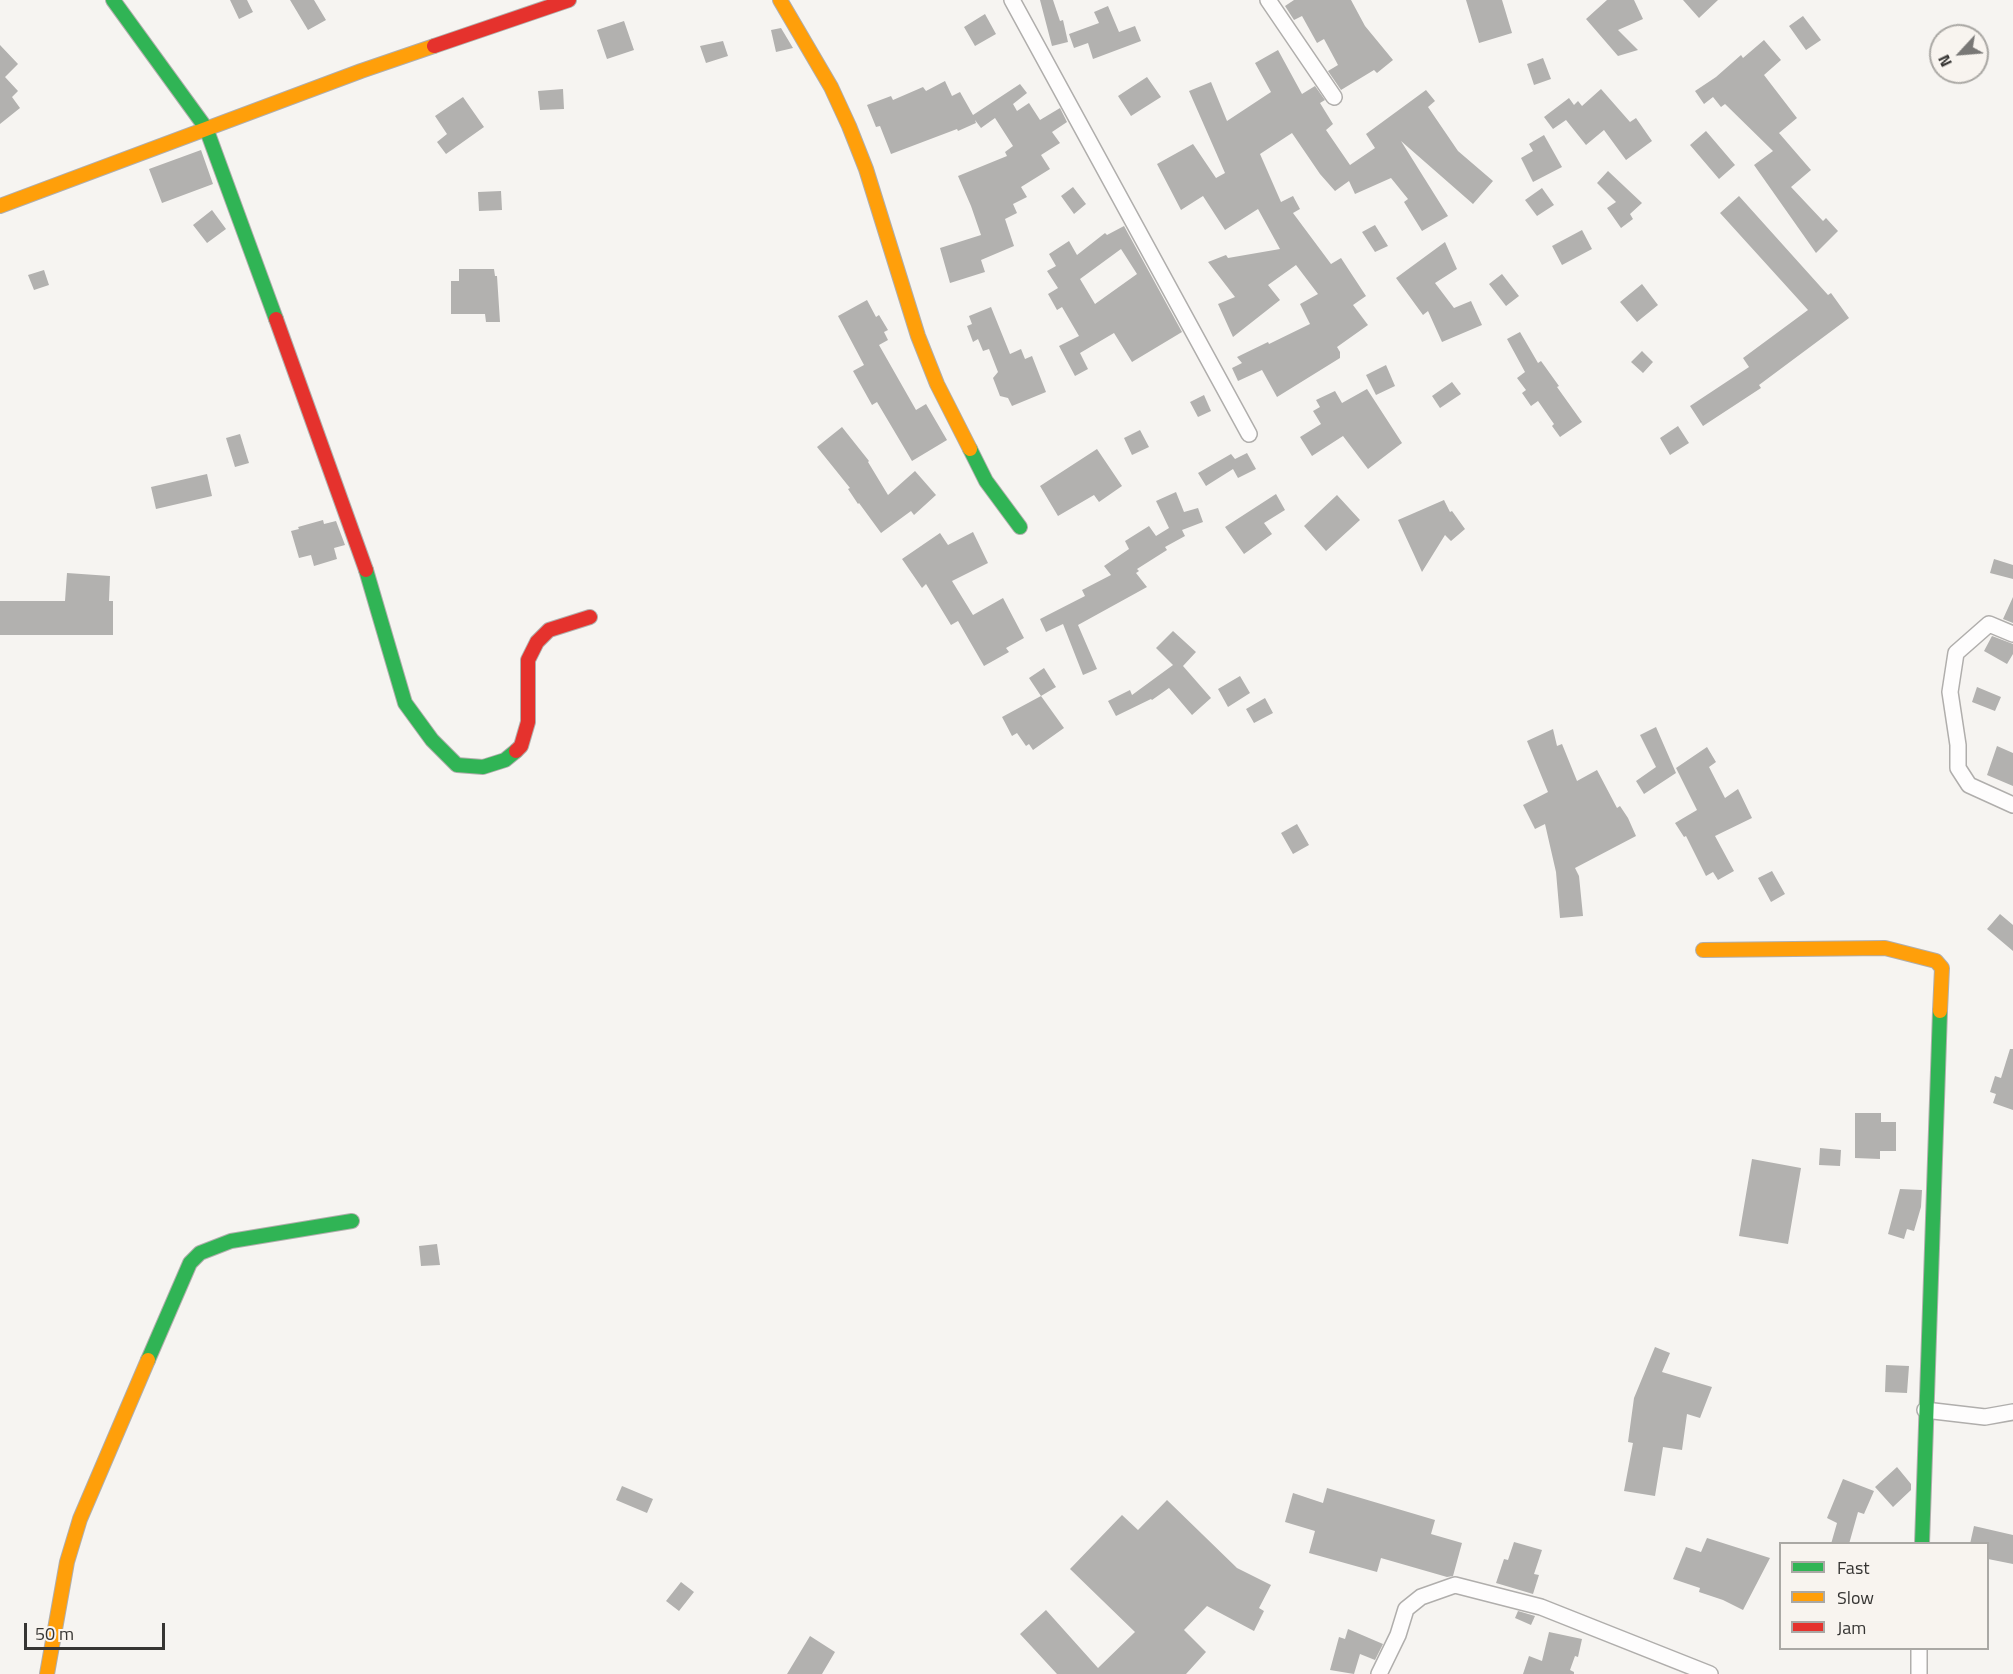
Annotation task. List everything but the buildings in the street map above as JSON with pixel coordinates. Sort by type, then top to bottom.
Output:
[{"type":"street","points":[[113,0],[206,128],[360,550],[405,703],[432,740],[458,765],[483,767],[505,760],[520,746],[528,722],[528,660],[537,642],[549,630],[590,616]]},
{"type":"street","points":[[0,206],[361,71],[569,0]]},
{"type":"street","points":[[780,0],[831,87],[849,126],[866,169],[918,336],[937,384],[986,481],[1020,527]]},
{"type":"street","points":[[1012,0],[1249,434]]},
{"type":"street","points":[[1268,0],[1334,97]]},
{"type":"street","points":[[2013,634],[1989,624],[1956,653],[1950,692],[1958,745],[1958,768],[1969,785],[2013,805]]},
{"type":"street","points":[[1703,950],[1885,948],[1927,958],[1941,965],[1943,975],[1925,1410],[1922,1542]]},
{"type":"street","points":[[47,1674],[68,1562],[80,1519],[190,1263],[200,1253],[231,1241],[352,1221]]},
{"type":"street","points":[[1925,1410],[1985,1417],[2013,1412]]},
{"type":"street","points":[[1379,1674],[1398,1635],[1406,1609],[1421,1597],[1455,1585],[1540,1607],[1710,1674]]},
{"type":"street","points":[[1919,1650],[1919,1674]]},
{"type":"traffic: fast","points":[[113,0],[206,128],[276,319]]},
{"type":"traffic: fast","points":[[970,449],[986,481],[1020,527]]},
{"type":"traffic: fast","points":[[366,570],[405,703],[432,740],[457,765],[483,767],[505,760],[516,751]]},
{"type":"traffic: fast","points":[[1922,1542],[1940,1011]]},
{"type":"traffic: fast","points":[[148,1360],[190,1263],[200,1253],[231,1241],[352,1221]]},
{"type":"traffic: slow","points":[[780,0],[831,87],[849,126],[866,169],[918,336],[937,384],[970,449]]},
{"type":"traffic: slow","points":[[0,206],[434,46]]},
{"type":"traffic: slow","points":[[1703,950],[1885,948],[1936,961],[1942,968],[1940,1011]]},
{"type":"traffic: slow","points":[[47,1674],[67,1562],[80,1519],[148,1360]]},
{"type":"traffic: jam","points":[[434,46],[569,0]]},
{"type":"traffic: jam","points":[[276,319],[366,570]]},
{"type":"traffic: jam","points":[[516,751],[521,746],[528,722],[528,660],[537,642],[549,630],[590,617]]}]
